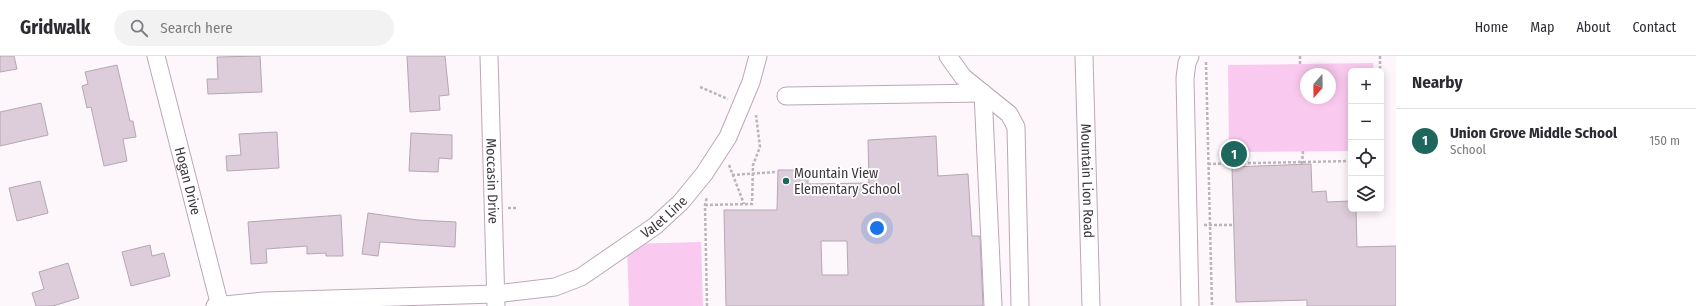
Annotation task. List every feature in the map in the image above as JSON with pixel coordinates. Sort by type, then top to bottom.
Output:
[{"type":"street","name":"Hogan Drive","points":[[156,56],[218,306]]},
{"type":"street","name":"Moccasin Drive","points":[[489,56],[496,300]]},
{"type":"street","name":"Valet Line","points":[[218,306],[264,300],[496,300],[555,287],[581,277],[655,226],[681,202],[704,174],[728,137],[751,82],[758,56]]},
{"type":"street","points":[[948,56],[963,77],[1009,114],[1016,127],[1020,306]]},
{"type":"street","name":"Mountain Lion Road","points":[[1084,56],[1091,306]]},
{"type":"street","points":[[1190,56],[1184,78],[1190,306]]},
{"type":"street","points":[[786,96],[983,93]]},
{"type":"street","points":[[983,93],[993,306]]},
{"type":"path","points":[[1206,56],[1212,306]]},
{"type":"path","points":[[1300,56],[1300,64]]},
{"type":"path","points":[[1380,56],[1380,68]]},
{"type":"path","points":[[700,87],[741,105],[755,113],[759,130],[760,147],[753,165],[752,204],[705,205]]},
{"type":"path","points":[[1302,163],[1303,151]]},
{"type":"path","points":[[728,161],[744,204]]},
{"type":"path","points":[[1208,164],[1348,161]]},
{"type":"path","points":[[732,175],[776,172]]},
{"type":"path","points":[[707,306],[705,205],[708,192]]},
{"type":"path","points":[[1188,224],[1233,225]]},
{"type":"shaded area","points":[[1373,63],[1374,68],[1348,68],[1348,151],[1229,152],[1228,65]]},
{"type":"shaded area","points":[[701,242],[703,306],[629,306],[627,244]]},
{"type":"building","points":[[0,56],[14,56],[17,69],[0,72]]},
{"type":"building","points":[[260,56],[262,92],[208,94],[207,79],[218,79],[217,57]]},
{"type":"building","points":[[407,56],[445,56],[449,95],[439,96],[440,110],[410,112]]},
{"type":"building","points":[[117,65],[130,121],[133,121],[136,137],[123,139],[127,161],[104,166],[91,107],[87,108],[82,86],[88,84],[85,72]]},
{"type":"building","points":[[41,103],[48,135],[0,146],[0,112]]},
{"type":"building","points":[[277,132],[279,168],[227,171],[226,156],[241,155],[239,134]]},
{"type":"building","points":[[411,133],[452,135],[452,159],[439,158],[438,172],[409,171]]},
{"type":"building","points":[[936,136],[938,176],[968,174],[972,236],[980,236],[983,306],[726,306],[724,210],[777,210],[778,170],[808,170],[808,184],[869,183],[868,140]],"holes":[[[821,241],[847,241],[848,275],[822,275]]]},
{"type":"building","points":[[1311,164],[1312,192],[1326,191],[1327,202],[1348,201],[1348,212],[1356,212],[1357,247],[1396,246],[1396,306],[1307,306],[1307,300],[1236,302],[1232,167]]},
{"type":"building","points":[[40,181],[48,213],[17,221],[9,188]]},
{"type":"building","points":[[368,213],[418,220],[456,222],[455,247],[380,242],[378,256],[362,254]]},
{"type":"building","points":[[341,215],[343,256],[326,256],[326,253],[307,254],[307,246],[266,249],[267,263],[251,264],[248,222]]},
{"type":"building","points":[[150,245],[152,256],[164,253],[170,276],[131,286],[122,252]]},
{"type":"building","points":[[68,263],[79,298],[53,306],[36,306],[32,293],[44,289],[39,272]]},
{"type":"place","name":"Union Grove Middle School","points":[[1234,154]]},
{"type":"place","name":"Mountain View Elementary School","points":[[786,181]]}]
